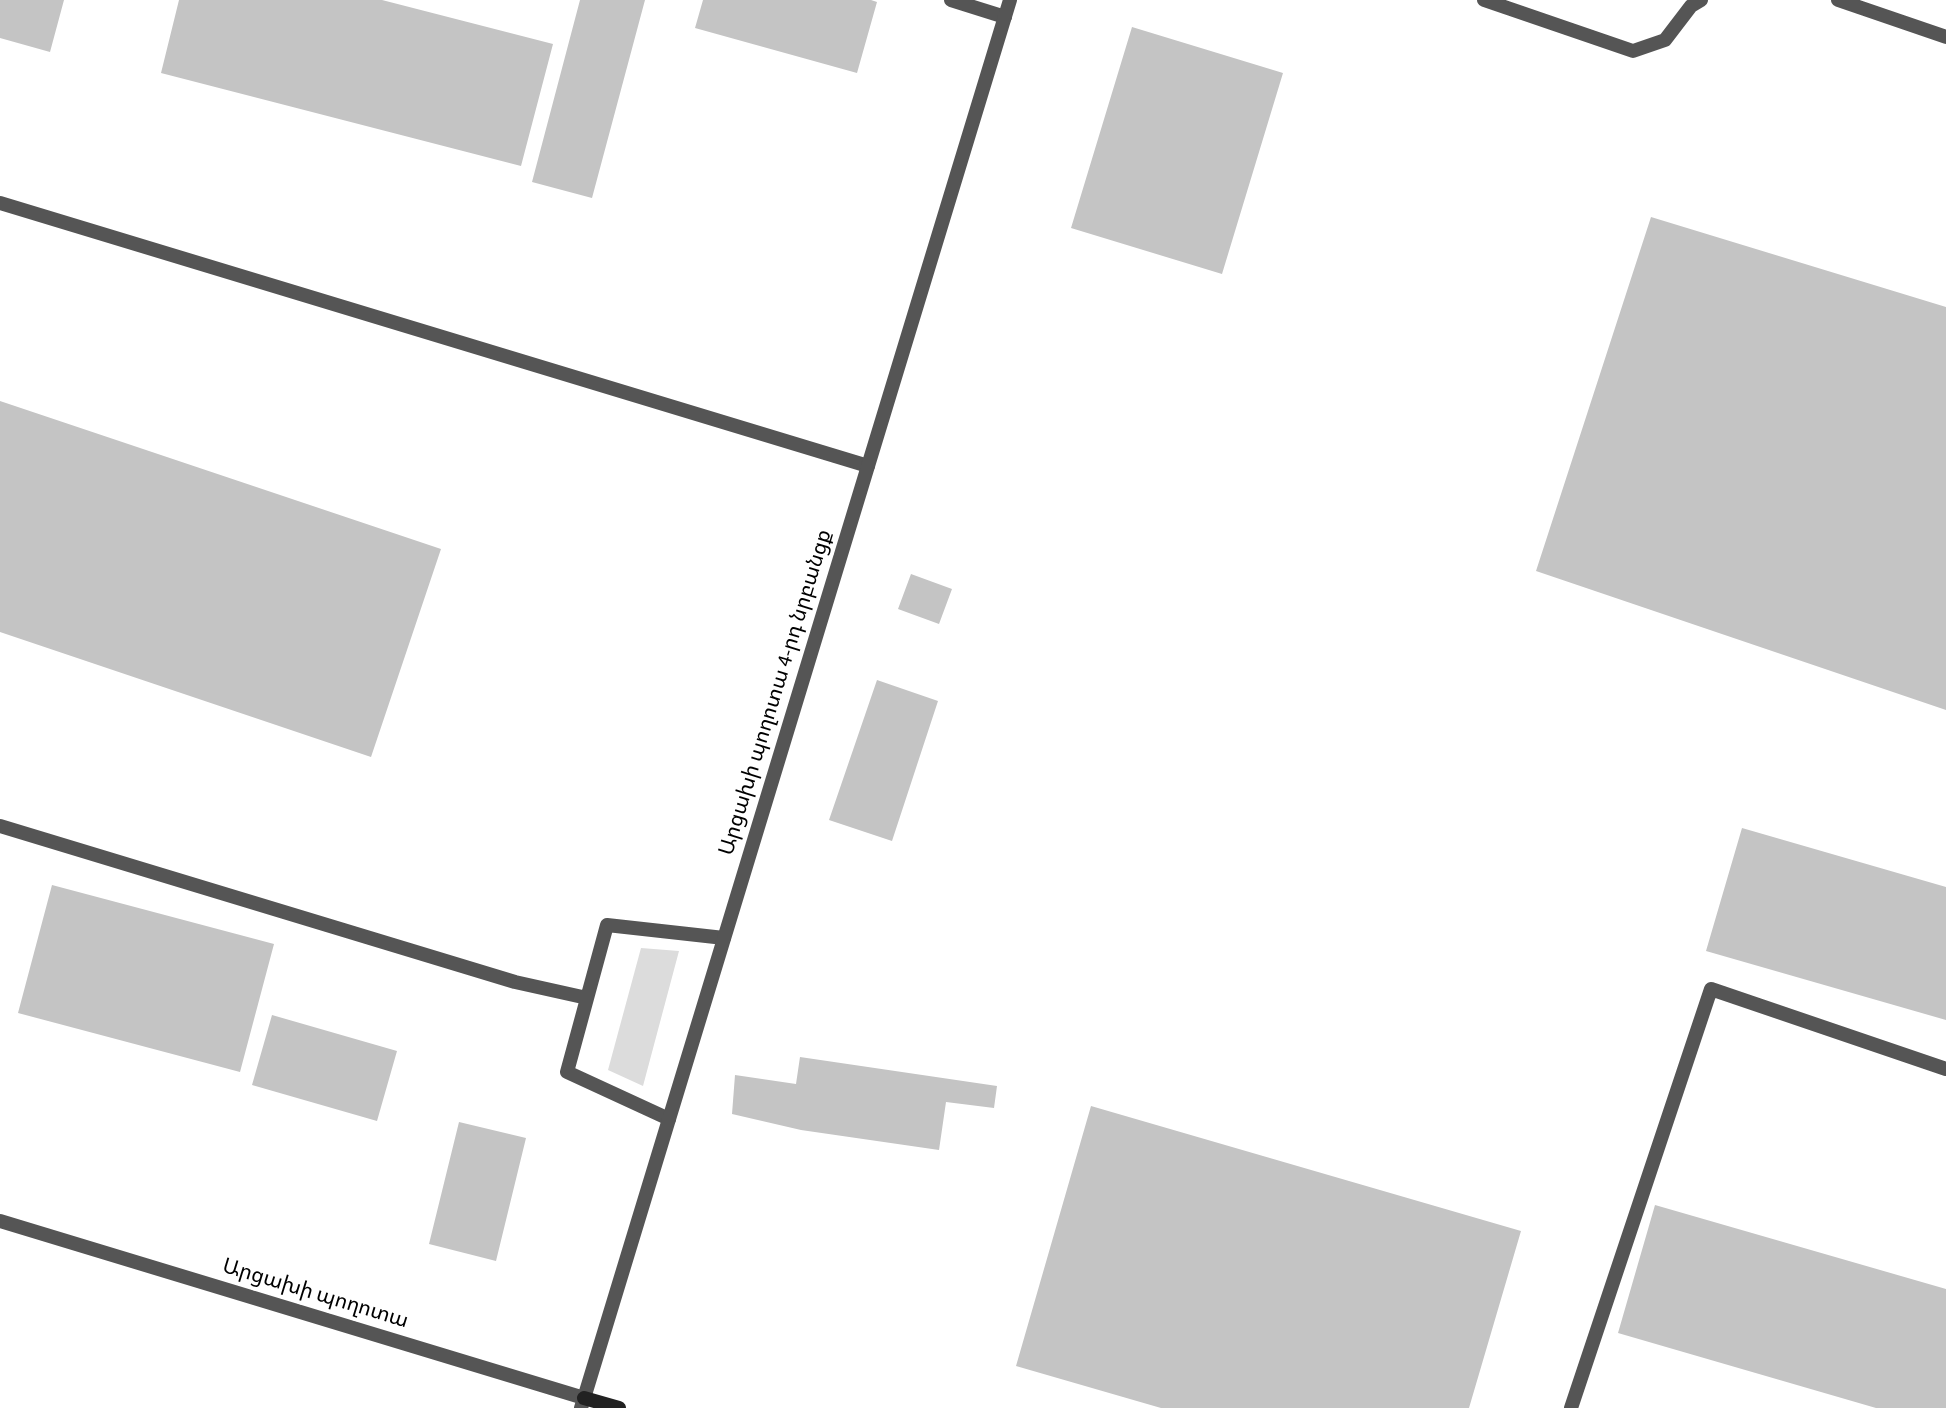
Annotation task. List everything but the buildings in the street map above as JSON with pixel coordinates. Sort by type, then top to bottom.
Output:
[{"type":"street","points":[[951,0],[1005,17]]},
{"type":"street","name":"Արցախի պողոտա 4-րդ նրբանցք","points":[[583,1403],[1010,0]]},
{"type":"street","points":[[1485,0],[1633,51],[1665,40],[1691,6],[1701,0]]},
{"type":"street","points":[[1838,0],[1946,37]]},
{"type":"street","points":[[0,203],[868,466]]},
{"type":"street","points":[[0,826],[515,982],[587,998]]},
{"type":"street","points":[[669,1119],[567,1072],[607,925],[724,938]]},
{"type":"street","points":[[1572,1408],[1711,989],[1946,1069]]},
{"type":"street","name":"Արցախի պողոտա","points":[[0,1222],[583,1403],[619,1408]]},
{"type":"shaded area","points":[[641,948],[679,951],[643,1086],[608,1070]]}]
